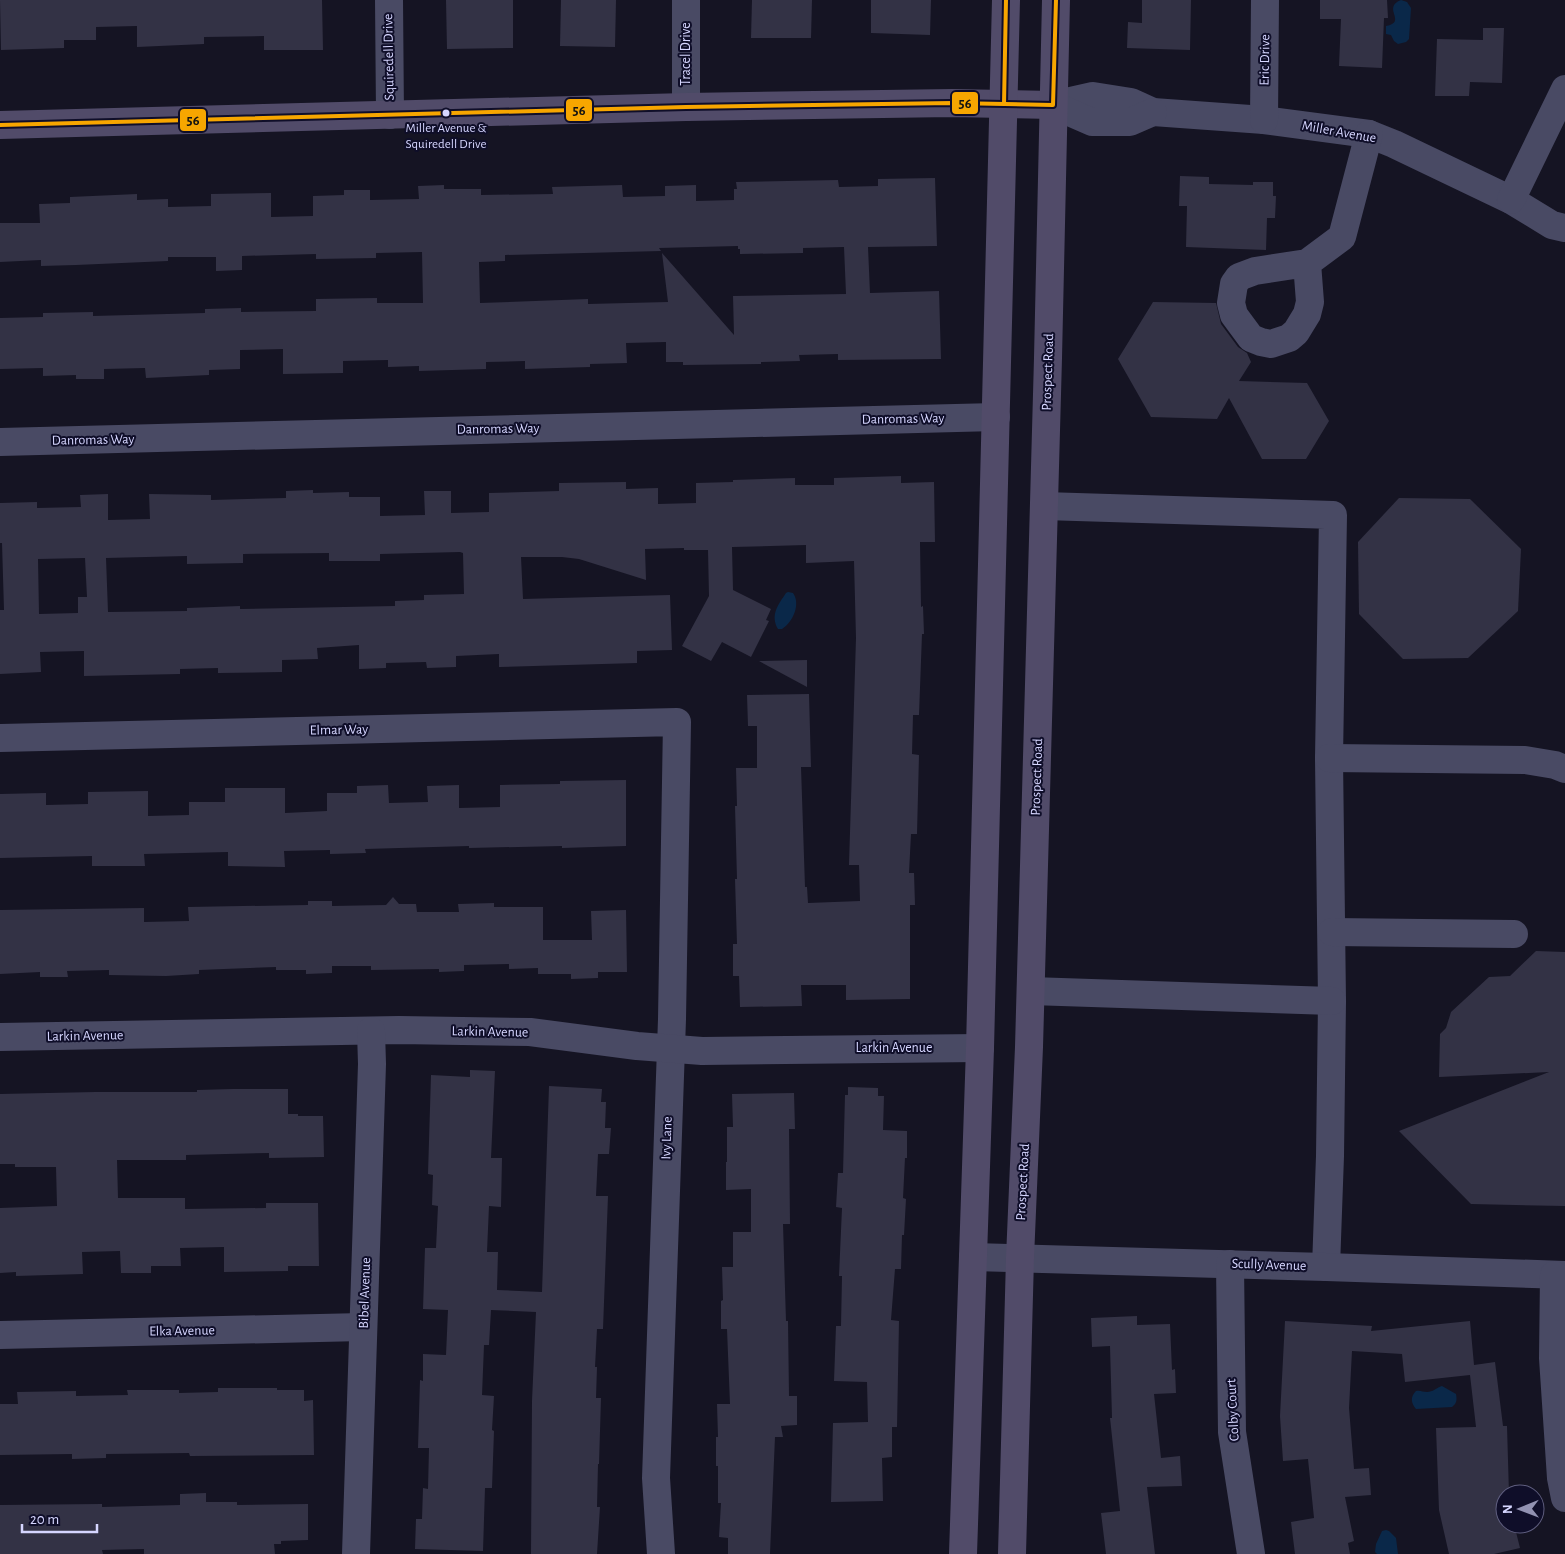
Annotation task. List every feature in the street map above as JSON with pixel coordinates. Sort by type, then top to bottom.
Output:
[{"type":"main road","points":[[962,1554],[980,1048],[1006,0]]},
{"type":"main road","name":"Prospect Road","points":[[1012,1554],[1020,1258],[1031,992],[1049,349],[1056,0]]},
{"type":"main road","name":"Miller Avenue","points":[[0,125],[686,107],[952,103],[1053,105]]},
{"type":"street","name":"Squiredell Drive","points":[[389,0],[390,114]]},
{"type":"street","name":"Tracel Drive","points":[[686,0],[686,107]]},
{"type":"street","name":"Eric Drive","points":[[1264,120],[1266,0]]},
{"type":"street","points":[[1511,200],[1565,89]]},
{"type":"street","name":"Miller Avenue","points":[[1053,105],[1093,96],[1131,102],[1153,112],[1264,120],[1369,134],[1511,200],[1552,225],[1565,228]]},
{"type":"street","points":[[1307,263],[1342,237],[1369,134]]},
{"type":"street","name":"Danromas Way","points":[[0,442],[996,417]]},
{"type":"street","points":[[1044,506],[1333,514],[1329,758],[1332,1002],[1326,1267]]},
{"type":"street","name":"Elmar Way","points":[[0,738],[677,722]]},
{"type":"street","name":"Ivy Lane","points":[[661,1554],[656,1478],[670,1049],[677,722]]},
{"type":"street","points":[[1329,758],[1525,760],[1555,765],[1565,769]]},
{"type":"street","points":[[1332,932],[1514,934]]},
{"type":"street","points":[[1031,992],[1332,1002]]},
{"type":"street","name":"Larkin Avenue","points":[[0,1037],[371,1031],[530,1032],[637,1046],[702,1051],[980,1048]]},
{"type":"street","name":"Bibel Avenue","points":[[356,1554],[372,1064],[371,1031]]},
{"type":"street","name":"Scully Avenue","points":[[973,1257],[1560,1275]]},
{"type":"street","name":"Colby Court","points":[[1230,1264],[1232,1432],[1251,1554]]},
{"type":"street","points":[[1560,1275],[1553,1358],[1561,1478],[1565,1498]]},
{"type":"street","name":"Elka Avenue","points":[[0,1335],[363,1327]]},
{"type":"water","points":[[1401,0],[1407,2],[1411,8],[1409,39],[1398,44],[1391,35],[1386,34],[1386,26],[1395,21],[1393,7]]},
{"type":"water","points":[[788,592],[793,593],[795,597],[795,612],[786,626],[778,629],[775,619],[776,610]]},
{"type":"water","points":[[1442,1386],[1456,1394],[1456,1401],[1452,1407],[1416,1409],[1412,1400],[1416,1391],[1429,1392]]},
{"type":"water","points":[[1386,1530],[1396,1538],[1398,1554],[1377,1554],[1375,1552],[1376,1544],[1382,1531]]},
{"type":"building","points":[[0,0],[322,0],[323,50],[264,50],[264,36],[204,37],[204,44],[137,47],[137,26],[96,27],[96,40],[64,40],[64,48],[1,50]]},
{"type":"building","points":[[446,0],[513,0],[513,48],[447,49]]},
{"type":"building","points":[[561,0],[616,0],[615,47],[560,46]]},
{"type":"building","points":[[752,0],[812,0],[811,38],[751,38]]},
{"type":"building","points":[[871,0],[931,0],[930,35],[871,33]]},
{"type":"building","points":[[1142,0],[1191,0],[1190,50],[1127,48],[1128,22],[1142,23]]},
{"type":"building","points":[[1320,0],[1387,0],[1388,18],[1384,18],[1382,68],[1339,66],[1341,19],[1320,19]]},
{"type":"building","points":[[1483,28],[1504,28],[1502,83],[1470,82],[1469,96],[1435,96],[1437,39],[1483,40]]},
{"type":"building","points":[[1180,176],[1209,177],[1209,184],[1253,185],[1253,182],[1273,182],[1273,196],[1276,196],[1275,218],[1267,218],[1266,250],[1186,247],[1187,206],[1179,206]]},
{"type":"building","points":[[935,178],[937,246],[868,247],[870,293],[939,291],[941,359],[838,360],[838,354],[799,355],[800,361],[761,362],[761,364],[683,365],[683,362],[666,362],[666,342],[626,343],[627,363],[590,364],[590,367],[525,369],[525,361],[486,362],[486,369],[419,371],[419,366],[388,367],[388,360],[343,361],[343,373],[283,374],[283,349],[240,350],[240,369],[209,370],[209,375],[146,378],[145,368],[104,369],[104,379],[76,379],[76,375],[43,376],[43,368],[0,369],[0,318],[43,317],[43,313],[93,312],[93,316],[205,313],[205,309],[241,308],[241,312],[316,311],[316,299],[377,298],[377,303],[423,303],[422,252],[376,253],[376,258],[316,259],[316,254],[242,256],[242,270],[216,271],[216,257],[168,257],[168,261],[41,266],[41,260],[0,262],[0,223],[40,223],[39,204],[70,203],[70,197],[137,194],[137,200],[168,199],[168,207],[211,206],[211,194],[271,193],[271,217],[313,216],[313,196],[344,195],[344,190],[370,190],[370,200],[419,199],[418,186],[444,185],[444,189],[481,189],[481,195],[553,194],[552,187],[622,185],[623,197],[665,196],[665,186],[696,185],[696,201],[734,200],[734,189],[737,189],[736,182],[838,180],[839,187],[878,186],[878,179]],"holes":[[[738,246],[738,249],[740,249],[740,254],[803,253],[803,248],[844,247],[846,294],[733,296],[734,335],[662,253],[668,302],[588,304],[588,299],[480,303],[479,262],[505,261],[505,255],[661,251],[659,248]]]},
{"type":"building","points":[[1153,302],[1216,303],[1221,324],[1238,347],[1247,353],[1251,362],[1239,381],[1307,383],[1329,421],[1306,459],[1262,459],[1229,398],[1217,419],[1151,417],[1118,359]]},
{"type":"building","points":[[901,476],[901,483],[934,482],[935,542],[920,542],[921,607],[923,606],[924,634],[922,634],[919,715],[913,715],[912,754],[919,755],[917,834],[911,834],[909,873],[914,873],[915,905],[910,905],[910,999],[846,1000],[846,985],[801,985],[802,1006],[740,1007],[739,976],[733,976],[733,944],[737,944],[735,879],[737,879],[736,768],[757,768],[757,726],[748,726],[747,695],[809,694],[811,767],[801,767],[805,887],[807,887],[808,903],[860,901],[859,865],[849,865],[856,638],[854,561],[806,563],[806,545],[732,547],[733,590],[771,609],[766,620],[769,621],[751,657],[722,642],[711,661],[682,646],[709,596],[708,550],[684,550],[684,548],[645,549],[646,580],[579,559],[521,557],[523,599],[670,595],[672,650],[637,651],[637,663],[499,667],[499,654],[456,656],[456,667],[427,668],[426,662],[386,663],[386,668],[359,669],[359,645],[317,648],[318,659],[282,660],[282,672],[218,673],[218,668],[180,669],[180,674],[84,676],[84,651],[40,652],[41,672],[0,674],[0,610],[4,610],[0,503],[37,502],[37,508],[81,507],[80,495],[108,494],[108,520],[150,519],[149,494],[211,495],[211,500],[286,498],[286,491],[313,490],[313,493],[349,492],[349,497],[380,497],[380,516],[425,515],[424,491],[451,491],[451,513],[489,512],[489,493],[559,491],[559,483],[626,482],[626,489],[658,488],[658,504],[696,503],[696,483],[795,478],[795,485],[834,485],[834,478]],"holes":[[[329,553],[329,561],[380,561],[380,554],[463,553],[464,594],[424,595],[424,600],[395,601],[395,606],[240,609],[240,606],[187,608],[187,611],[108,612],[106,558],[187,556],[187,564],[243,563],[243,554]],[[85,558],[87,597],[78,597],[78,613],[39,614],[38,559]]]},
{"type":"building","points":[[1399,498],[1470,499],[1521,549],[1518,611],[1468,658],[1403,659],[1359,614],[1358,542]]},
{"type":"building","points":[[807,660],[807,687],[759,661]]},
{"type":"building","points":[[626,780],[626,846],[469,848],[469,846],[365,849],[366,853],[330,854],[330,850],[284,851],[285,867],[228,866],[228,852],[144,854],[145,866],[92,866],[92,856],[0,858],[0,794],[46,793],[46,805],[88,804],[88,792],[148,791],[148,816],[189,815],[189,802],[225,802],[225,788],[285,788],[285,813],[327,811],[327,793],[357,793],[357,786],[388,785],[389,803],[428,802],[427,786],[459,785],[459,808],[500,807],[500,785],[560,784],[560,781]]},
{"type":"building","points":[[393,897],[399,904],[416,904],[417,912],[459,912],[458,904],[494,903],[494,907],[543,907],[543,940],[592,940],[591,911],[626,910],[627,972],[598,972],[598,978],[571,979],[571,974],[538,974],[538,968],[509,969],[509,964],[464,965],[464,971],[439,972],[439,969],[371,970],[371,966],[332,966],[332,973],[306,974],[306,970],[276,970],[276,967],[199,970],[199,974],[166,976],[109,975],[109,970],[67,971],[68,977],[40,977],[40,972],[0,974],[0,910],[144,908],[144,922],[189,921],[188,907],[308,905],[308,901],[332,901],[332,906],[386,905]]},
{"type":"building","points":[[1536,951],[1565,952],[1565,1206],[1471,1204],[1399,1131],[1549,1072],[1439,1077],[1440,1034],[1446,1028],[1451,1012],[1489,977],[1510,976]]},
{"type":"building","points":[[470,1070],[495,1071],[491,1158],[502,1158],[501,1207],[489,1206],[487,1252],[498,1252],[497,1290],[542,1292],[549,1086],[602,1089],[601,1102],[606,1102],[605,1128],[611,1128],[609,1154],[598,1154],[596,1196],[608,1196],[603,1329],[597,1329],[595,1367],[597,1367],[596,1398],[601,1398],[597,1507],[600,1507],[597,1554],[531,1554],[532,1401],[536,1312],[491,1310],[489,1345],[484,1345],[482,1395],[494,1396],[492,1430],[494,1431],[492,1488],[485,1488],[483,1551],[415,1549],[416,1519],[422,1519],[423,1488],[428,1489],[429,1448],[418,1448],[420,1380],[423,1381],[423,1354],[446,1355],[448,1310],[423,1309],[425,1248],[436,1248],[438,1206],[432,1205],[433,1175],[428,1174],[431,1075],[470,1077]]},
{"type":"building","points":[[848,1087],[878,1088],[878,1096],[884,1096],[883,1130],[907,1131],[907,1158],[905,1158],[903,1198],[906,1199],[904,1235],[902,1235],[901,1269],[895,1269],[891,1320],[899,1321],[897,1427],[892,1427],[892,1457],[882,1458],[883,1501],[831,1502],[833,1423],[868,1422],[867,1382],[834,1381],[836,1326],[841,1326],[842,1276],[839,1276],[842,1208],[836,1207],[838,1173],[843,1173],[845,1095],[848,1095]]},
{"type":"building","points":[[288,1089],[288,1114],[323,1116],[324,1157],[269,1158],[269,1153],[186,1155],[186,1160],[117,1160],[118,1198],[185,1198],[185,1209],[266,1208],[266,1203],[318,1203],[319,1266],[288,1266],[288,1271],[224,1272],[224,1247],[180,1248],[181,1266],[151,1266],[151,1273],[121,1273],[120,1251],[82,1252],[83,1274],[16,1276],[16,1272],[0,1273],[0,1208],[57,1206],[56,1167],[15,1167],[15,1164],[0,1164],[0,1094],[197,1092],[197,1090]]},
{"type":"building","points":[[794,1093],[795,1129],[789,1129],[790,1224],[783,1224],[786,1321],[788,1321],[789,1396],[797,1396],[797,1425],[781,1426],[783,1437],[775,1437],[770,1554],[728,1554],[728,1538],[719,1537],[721,1503],[718,1503],[718,1466],[716,1466],[716,1437],[718,1437],[717,1404],[730,1404],[727,1329],[721,1329],[721,1301],[723,1300],[722,1267],[733,1267],[733,1232],[751,1232],[751,1189],[726,1190],[727,1127],[733,1127],[732,1094]]},
{"type":"building","points":[[1137,1316],[1137,1325],[1170,1324],[1172,1370],[1175,1369],[1176,1393],[1154,1394],[1161,1458],[1180,1456],[1182,1486],[1147,1487],[1155,1554],[1106,1554],[1101,1513],[1120,1511],[1110,1418],[1112,1418],[1110,1346],[1092,1347],[1091,1318]]},
{"type":"building","points":[[1285,1321],[1372,1326],[1371,1331],[1470,1321],[1474,1365],[1495,1362],[1503,1426],[1507,1426],[1509,1484],[1495,1484],[1495,1534],[1516,1534],[1520,1548],[1494,1554],[1449,1554],[1439,1510],[1436,1428],[1476,1427],[1470,1375],[1405,1382],[1402,1354],[1352,1351],[1349,1408],[1354,1469],[1369,1468],[1371,1495],[1345,1497],[1354,1541],[1348,1543],[1350,1554],[1295,1554],[1291,1522],[1314,1518],[1308,1459],[1283,1461],[1280,1416]]},
{"type":"building","points":[[218,1388],[304,1390],[304,1401],[313,1400],[314,1455],[190,1456],[189,1453],[106,1454],[106,1458],[72,1459],[72,1454],[0,1455],[0,1404],[18,1404],[17,1392],[76,1391],[76,1396],[128,1395],[127,1390],[179,1390],[179,1393],[218,1392]]},
{"type":"building","points":[[206,1493],[206,1502],[237,1502],[237,1505],[308,1504],[308,1540],[281,1541],[281,1544],[274,1544],[275,1554],[144,1554],[144,1549],[102,1550],[103,1554],[0,1554],[0,1505],[102,1504],[102,1507],[180,1505],[180,1494]]},
{"type":"transit line","name":"56","points":[[1004,104],[1006,0]]},
{"type":"transit line","name":"56","points":[[0,125],[686,107],[952,103],[1053,105],[1056,0]]},
{"type":"place","name":"Miller Avenue & Squiredell Drive","points":[[446,113]]}]
